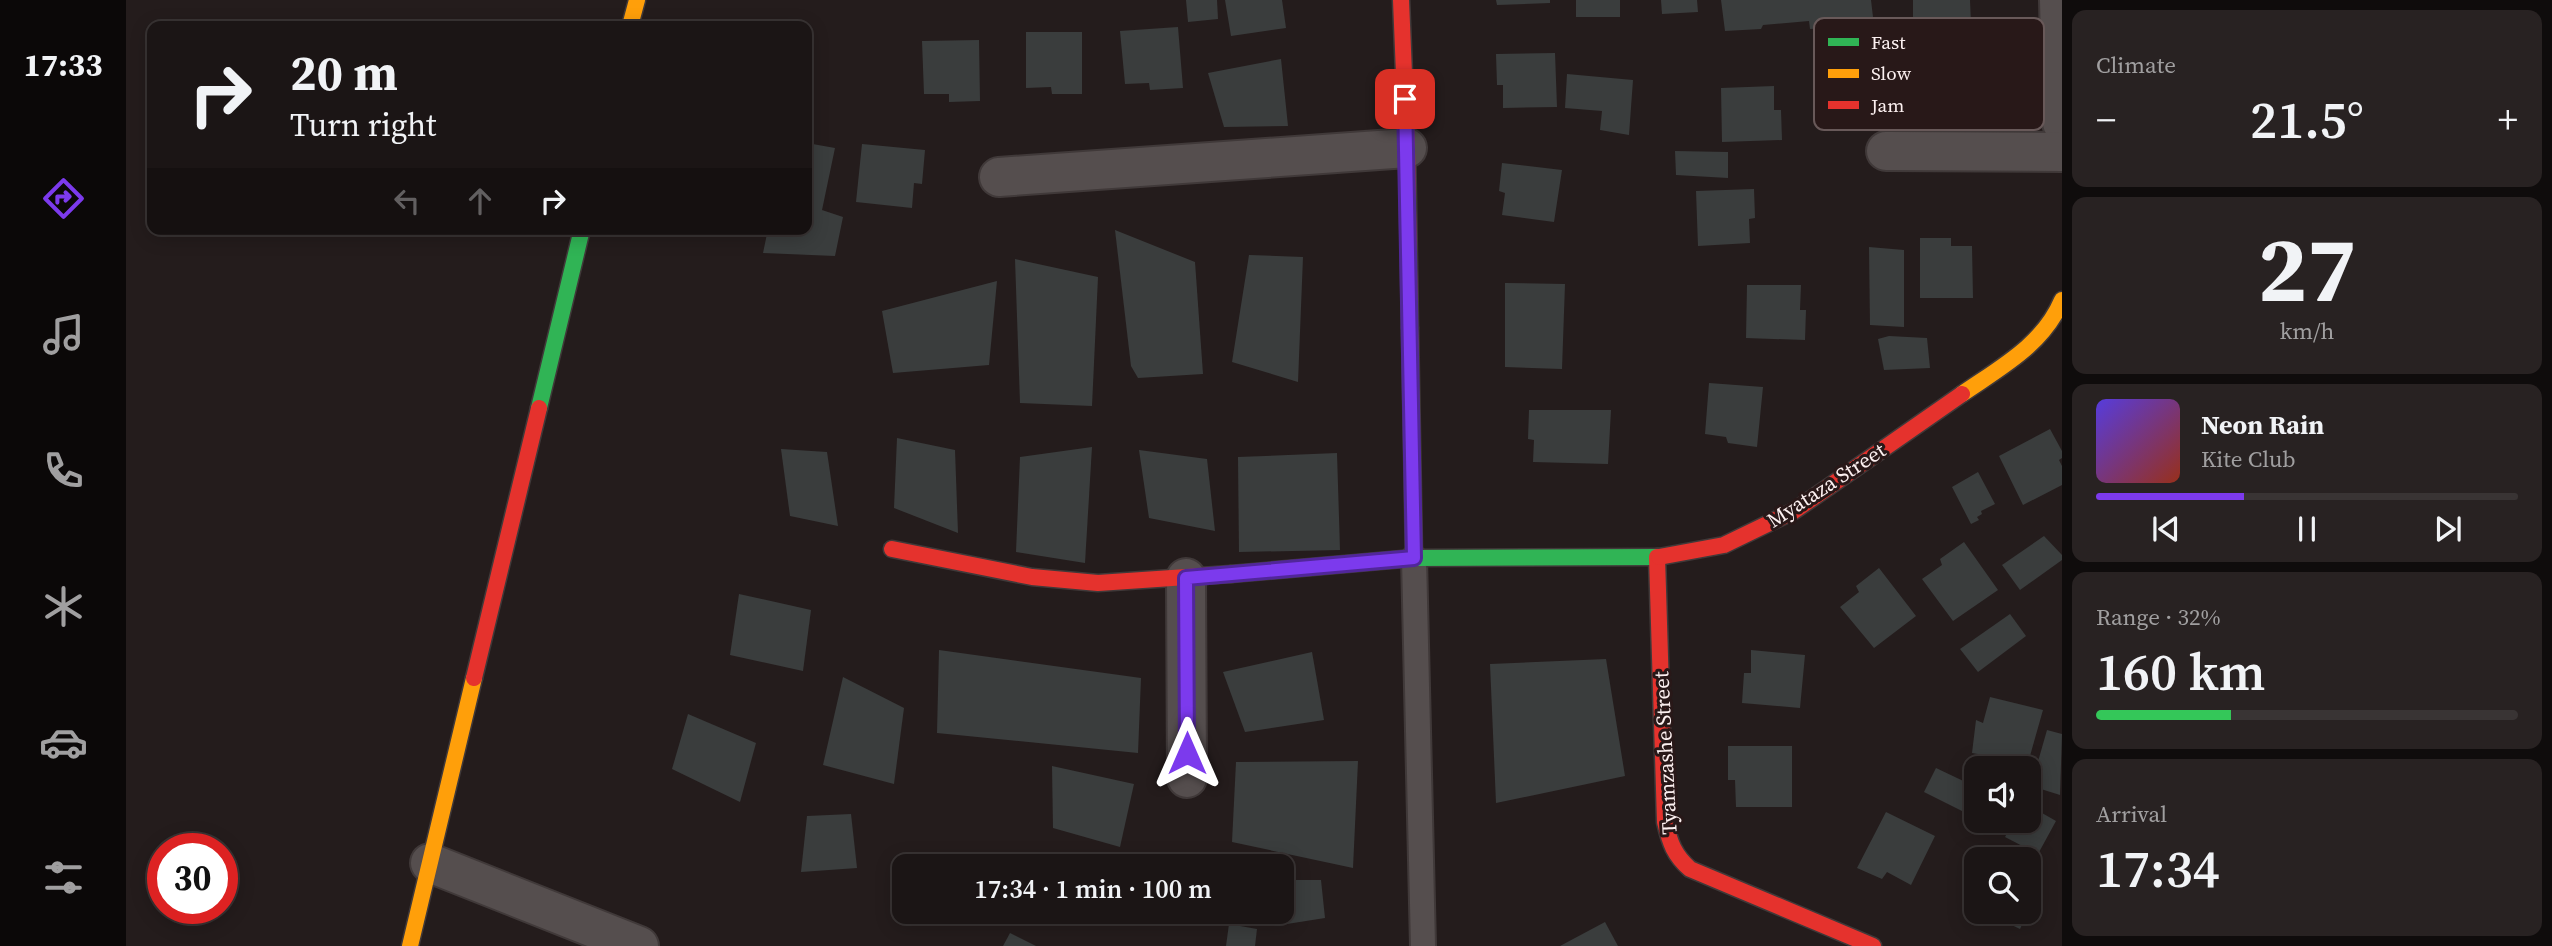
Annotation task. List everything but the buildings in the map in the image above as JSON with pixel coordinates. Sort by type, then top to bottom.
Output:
[{"type":"street","points":[[631,21],[637,0]]},
{"type":"street","points":[[1401,0],[1407,148],[1414,558]]},
{"type":"street","points":[[2059,0],[2062,120]]},
{"type":"street","points":[[999,177],[1407,148]]},
{"type":"street","points":[[1886,150],[2062,152]]},
{"type":"street","points":[[410,946],[581,235]]},
{"type":"street","name":"Myataza Street","points":[[892,550],[1032,578],[1098,583],[1414,558],[1657,557],[1724,545],[1794,511],[2032,345],[2060,312]]},
{"type":"street","name":"Tyamzashe Street","points":[[1657,557],[1665,822],[1670,844],[1677,857],[1690,869],[1717,883],[1873,946]]},
{"type":"street","points":[[1186,578],[1187,778]]},
{"type":"street","points":[[430,863],[639,946]]},
{"type":"lane","points":[[1414,558],[1423,946]]},
{"type":"traffic: fast","points":[[539,408],[581,235]]},
{"type":"traffic: fast","points":[[1231,574],[1414,558],[1659,557]]},
{"type":"traffic: slow","points":[[631,21],[637,0]]},
{"type":"traffic: slow","points":[[1962,394],[2006,364],[2032,342],[2044,330],[2062,300]]},
{"type":"traffic: slow","points":[[1410,328],[1414,558]]},
{"type":"traffic: slow","points":[[410,946],[474,678]]},
{"type":"traffic: jam","points":[[1401,0],[1410,328]]},
{"type":"traffic: jam","points":[[1659,557],[1724,545],[1794,511],[1962,394]]},
{"type":"traffic: jam","points":[[474,678],[539,408]]},
{"type":"traffic: jam","points":[[892,549],[1032,577],[1098,583],[1231,574]]},
{"type":"traffic: jam","points":[[1657,557],[1665,822],[1673,848],[1690,869],[1873,946]]},
{"type":"route","points":[[1187,753],[1186,578],[1414,558],[1405,99]]}]
